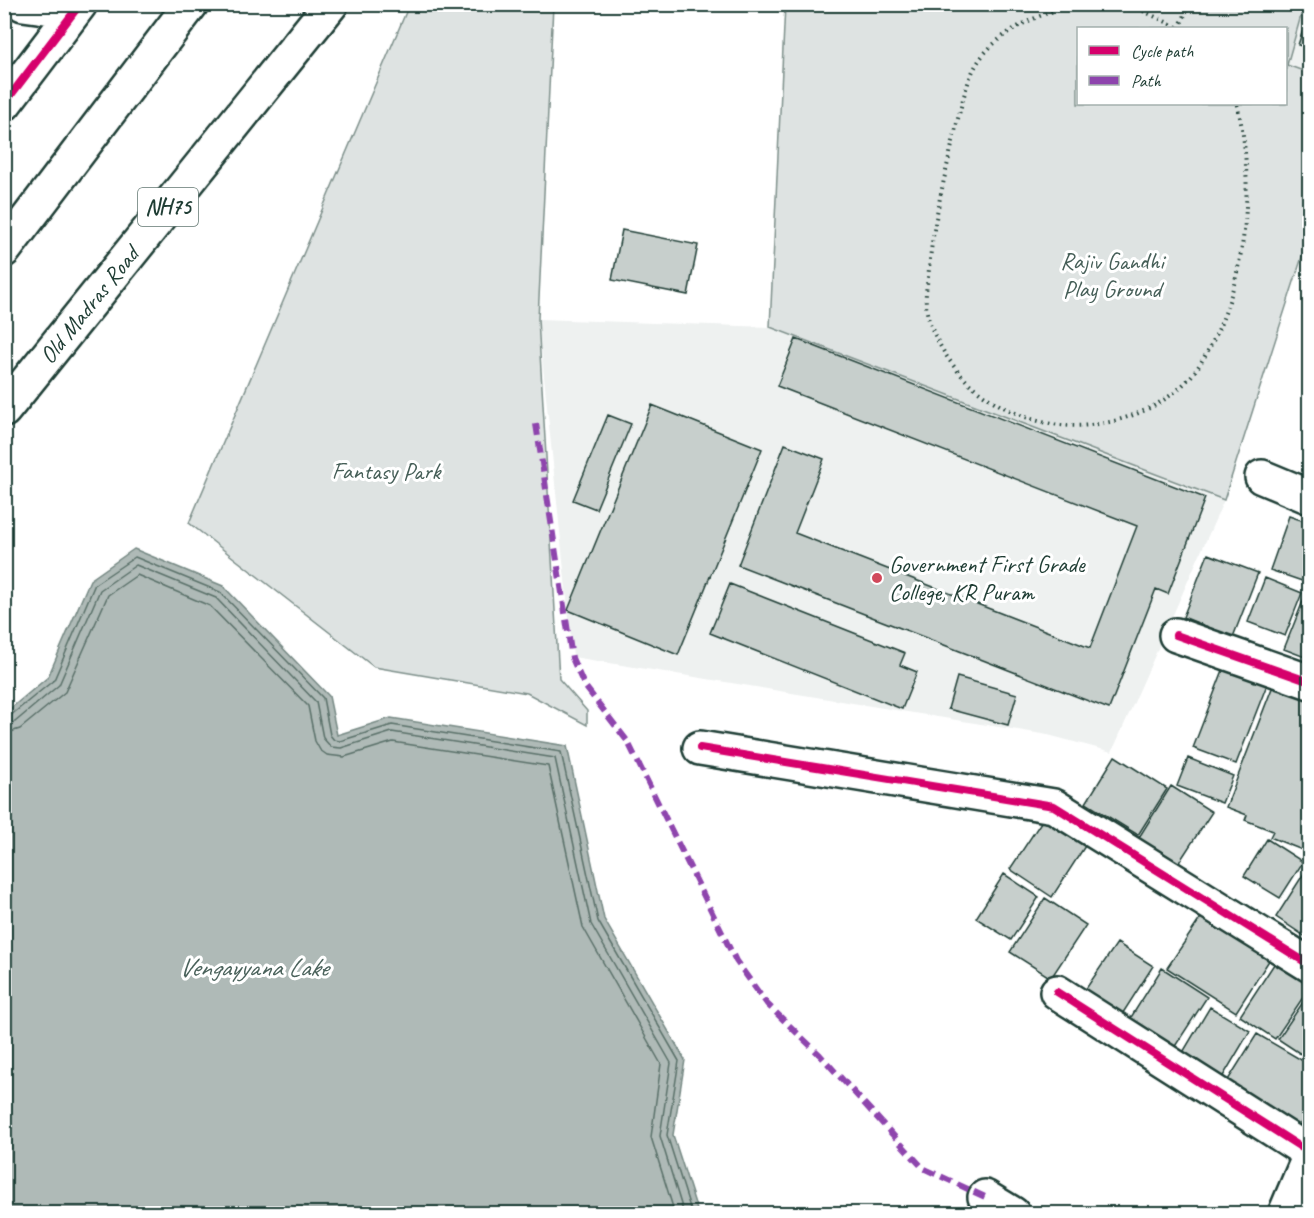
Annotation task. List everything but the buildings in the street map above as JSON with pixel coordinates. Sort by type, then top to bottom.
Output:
[{"type":"main road","points":[[23,4],[77,8]]},
{"type":"main road","points":[[4,249],[191,4]]},
{"type":"main road","name":"Old Madras Road","points":[[4,410],[331,4]]},
{"type":"main road","points":[[4,104],[77,8]]},
{"type":"main road","points":[[1262,477],[1310,497]]},
{"type":"main road","points":[[1176,635],[1310,682]]},
{"type":"main road","points":[[700,748],[1054,806],[1310,965]]},
{"type":"main road","points":[[1057,992],[1310,1154],[1285,1214]]},
{"type":"main road","points":[[985,1197],[1013,1214]]},
{"type":"path","points":[[1081,4],[1042,14],[1019,26],[990,48],[974,69],[955,130],[941,191],[931,247],[926,305],[933,331],[946,355],[962,376],[997,404],[1030,420],[1057,425],[1083,426],[1110,423],[1136,415],[1160,402],[1181,386],[1200,365],[1228,300],[1238,265],[1245,220],[1247,175],[1243,129],[1237,105]]},
{"type":"path","points":[[1114,4],[1139,9],[1177,27]]},
{"type":"path","points":[[1179,27],[1190,4]]},
{"type":"shaded area","points":[[1304,5],[1309,5],[1309,73],[1287,66]]},
{"type":"shaded area","name":"Government First Grade College, KR Puram","points":[[538,319],[770,327],[1224,500],[1112,752],[1048,735],[573,657]]},
{"type":"green space","name":"Fantasy Park","points":[[409,5],[553,5],[538,319],[559,679],[587,711],[587,725],[527,693],[374,667],[189,523]]},
{"type":"green space","name":"Rajiv Gandhi Play Ground","points":[[785,5],[1304,5],[1287,65],[1309,73],[1309,235],[1224,500],[770,327]]},
{"type":"water","name":"Vengayyana Lake","points":[[134,549],[223,586],[329,696],[337,735],[391,718],[567,746],[604,919],[685,1060],[673,1135],[698,1213],[5,1213],[5,713],[48,677],[90,580]]},
{"type":"marked path","points":[[536,424],[572,658],[584,685],[628,742],[736,961],[767,1004],[820,1055],[923,1168],[985,1197]]},
{"type":"cycle path","points":[[4,104],[80,4]]},
{"type":"cycle path","points":[[1176,635],[1310,682]]},
{"type":"cycle path","points":[[700,748],[1054,806],[1310,965]]},
{"type":"cycle path","points":[[1057,992],[1310,1153]]},
{"type":"place","name":"Government First Grade College, KR Puram","points":[[877,578]]}]
